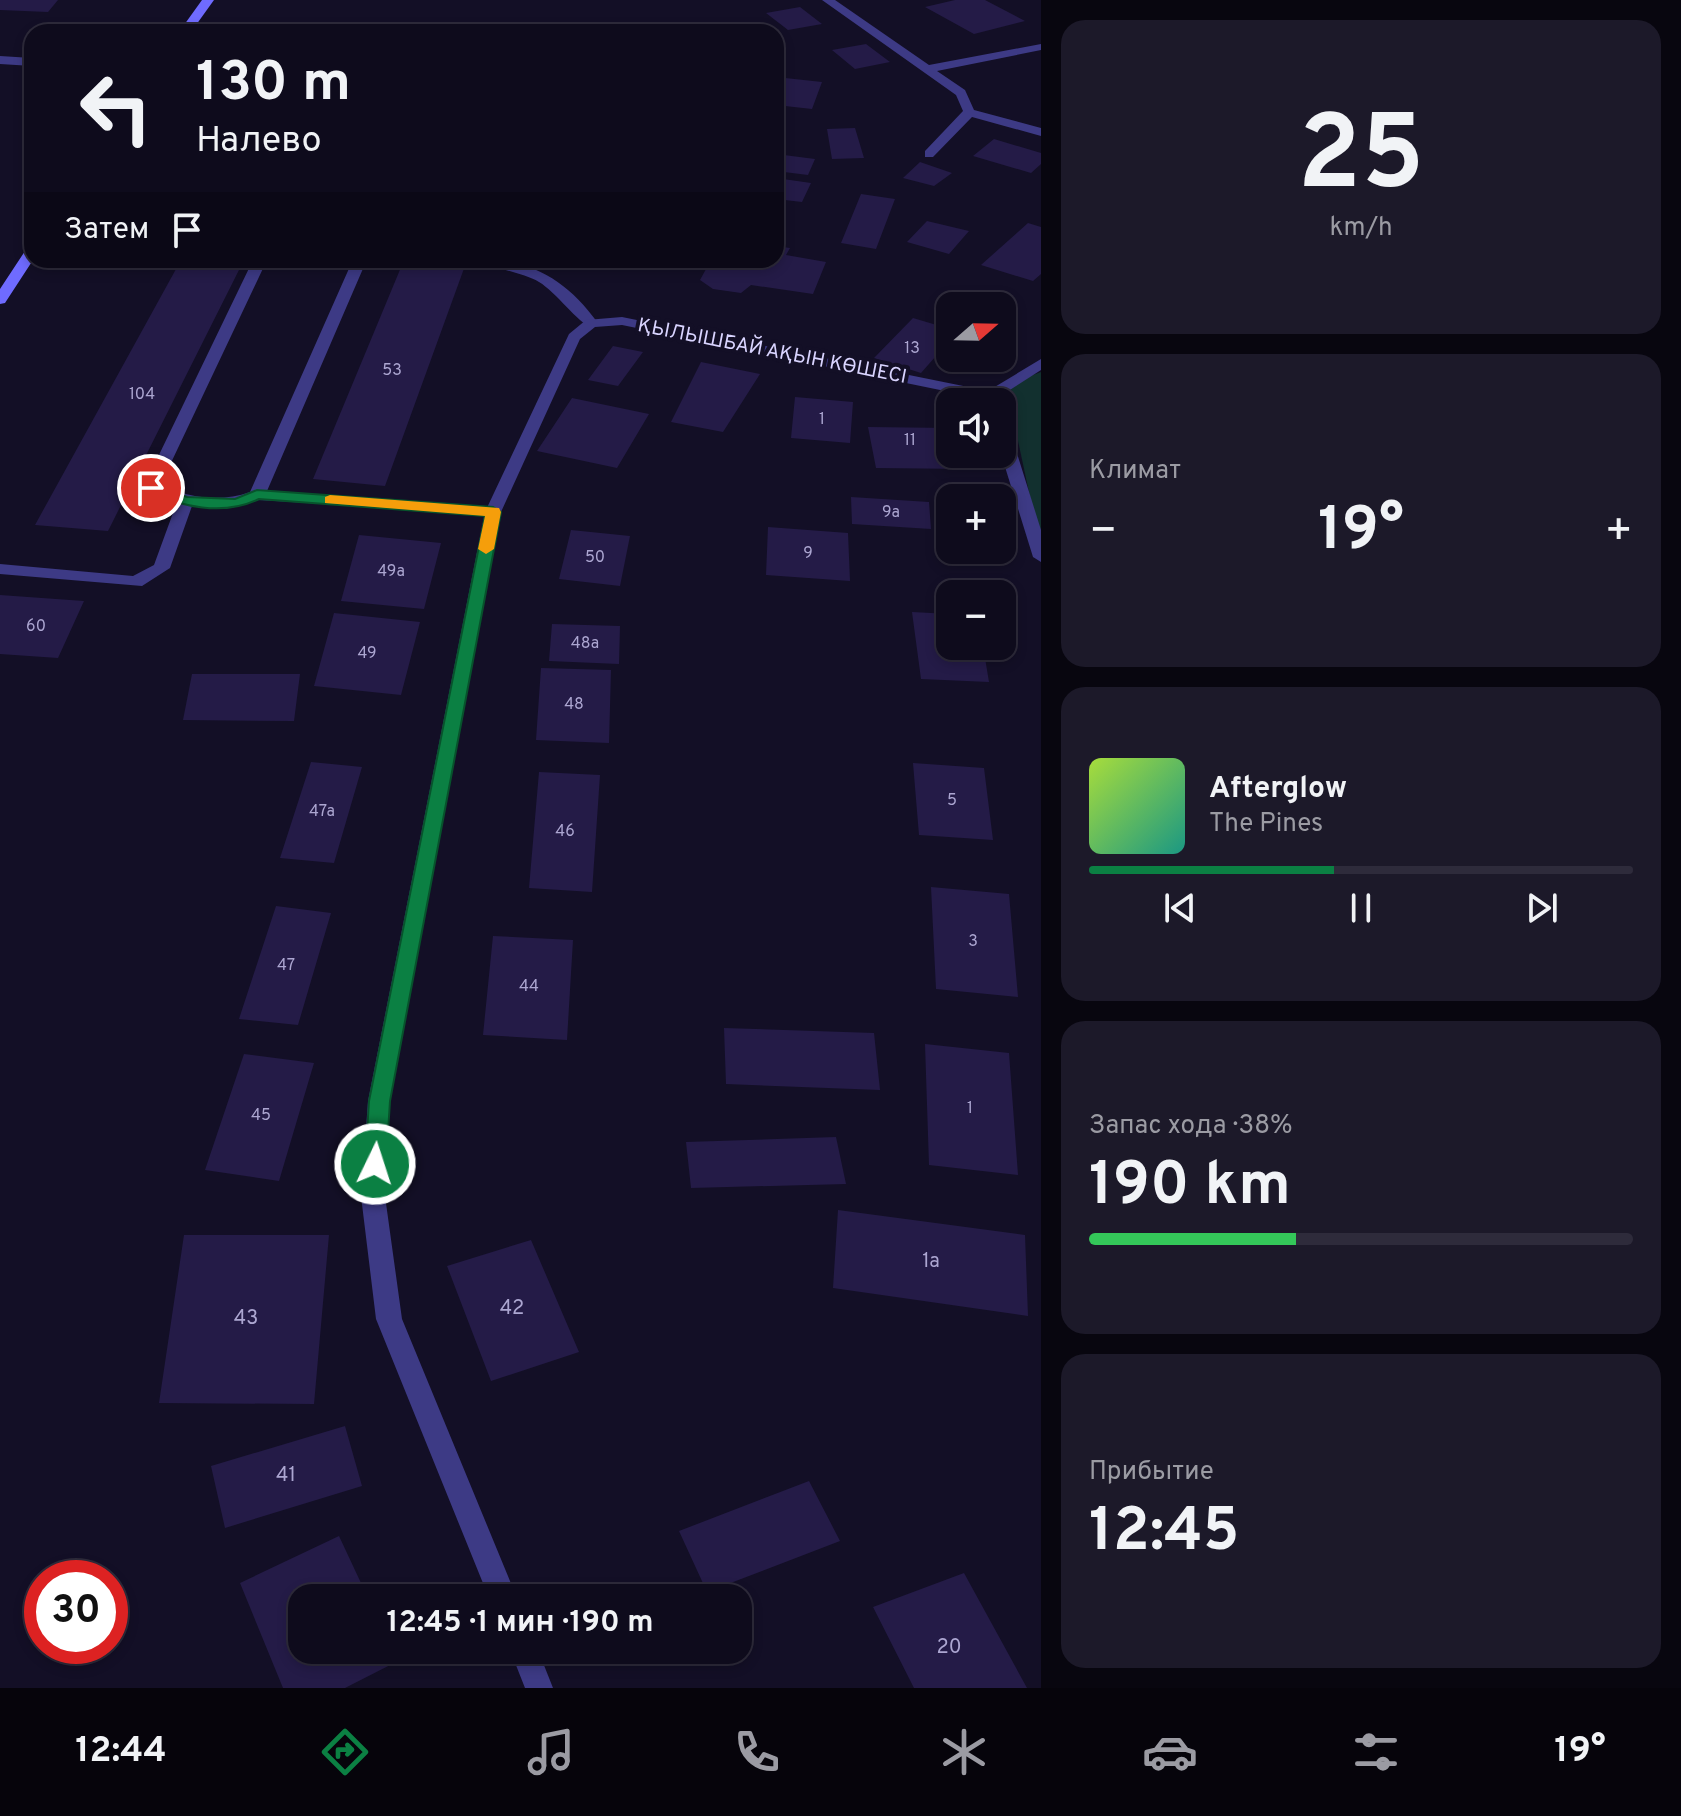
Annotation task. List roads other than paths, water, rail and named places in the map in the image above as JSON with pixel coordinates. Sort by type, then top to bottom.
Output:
[{"type":"street","points":[[191,24],[208,0]]},
{"type":"street","points":[[828,0],[961,93],[969,112]]},
{"type":"street","points":[[927,69],[1041,47]]},
{"type":"street","points":[[0,60],[24,62]]},
{"type":"street","points":[[969,112],[1041,132]]},
{"type":"street","points":[[929,154],[969,112]]},
{"type":"street","points":[[0,300],[24,263]]},
{"type":"street","points":[[256,268],[151,488],[185,502],[237,504],[257,495],[493,512]]},
{"type":"street","points":[[257,495],[356,268]]},
{"type":"street","points":[[497,1584],[389,1319],[373,1196],[379,1101],[493,512],[574,337],[591,323],[570,295],[548,279],[513,268]]},
{"type":"street","name":"ҚЫЛЫШБАЙ АҚЫН КӨШЕСІ","points":[[591,323],[622,321],[940,388]]},
{"type":"street","points":[[1007,388],[1041,363]]},
{"type":"street","points":[[1013,468],[1041,557]]},
{"type":"street","points":[[0,569],[136,582],[161,568],[185,502]]},
{"type":"street","points":[[530,1664],[539,1688]]}]
